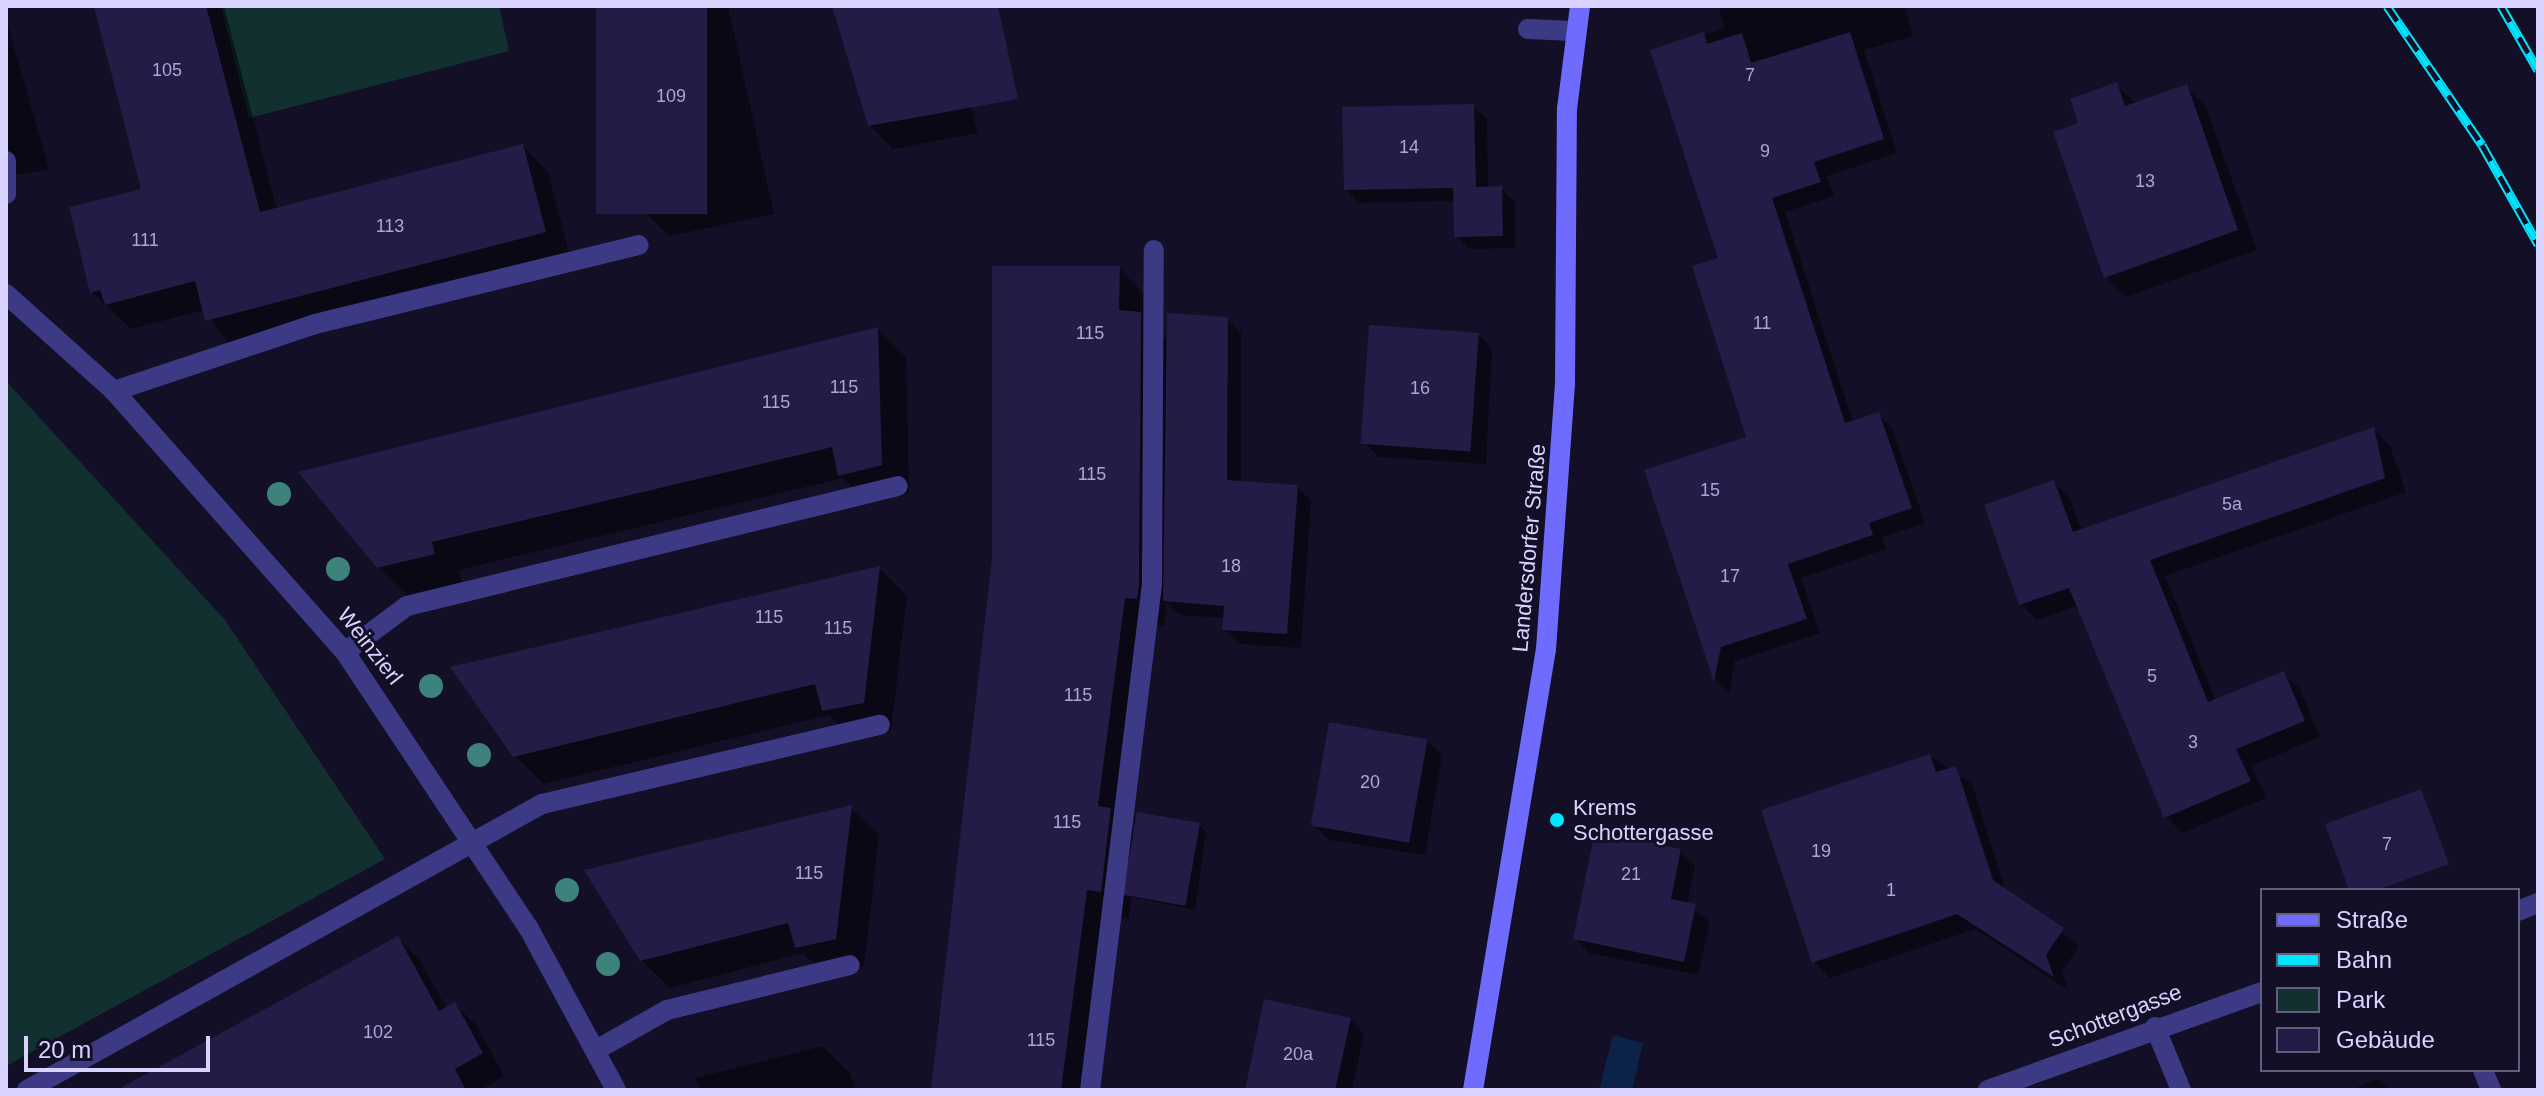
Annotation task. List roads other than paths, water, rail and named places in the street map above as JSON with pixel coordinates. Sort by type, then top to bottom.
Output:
[{"type":"main road","name":"Landersdorfer Straße","points":[[1473,1090],[1548,634],[1565,384],[1573,31],[1580,6]]},
{"type":"street","points":[[1528,29],[1573,31]]},
{"type":"street","points":[[6,161],[6,194]]},
{"type":"street","points":[[114,391],[315,324],[639,245]]},
{"type":"street","points":[[1090,1090],[1152,584],[1154,250]]},
{"type":"street","name":"Weinzierl","points":[[6,294],[114,391],[345,652],[476,844],[596,1050],[616,1090]]},
{"type":"street","points":[[345,652],[407,606],[898,486]]},
{"type":"street","points":[[27,1090],[476,844],[542,804],[880,725]]},
{"type":"street","points":[[596,1050],[667,1010],[850,965]]},
{"type":"street","name":"Schottergasse","points":[[1988,1090],[2155,1027],[2260,993]]},
{"type":"street","points":[[2155,1027],[2181,1090]]},
{"type":"water","points":[[1613,1035],[1643,1043],[1632,1090],[1599,1090]]},
{"type":"railway","points":[[2387,6],[2482,145],[2538,244]]},
{"type":"railway","points":[[2501,6],[2538,70]]},
{"type":"place","name":"Krems Schottergasse","points":[[1557,820]]}]
